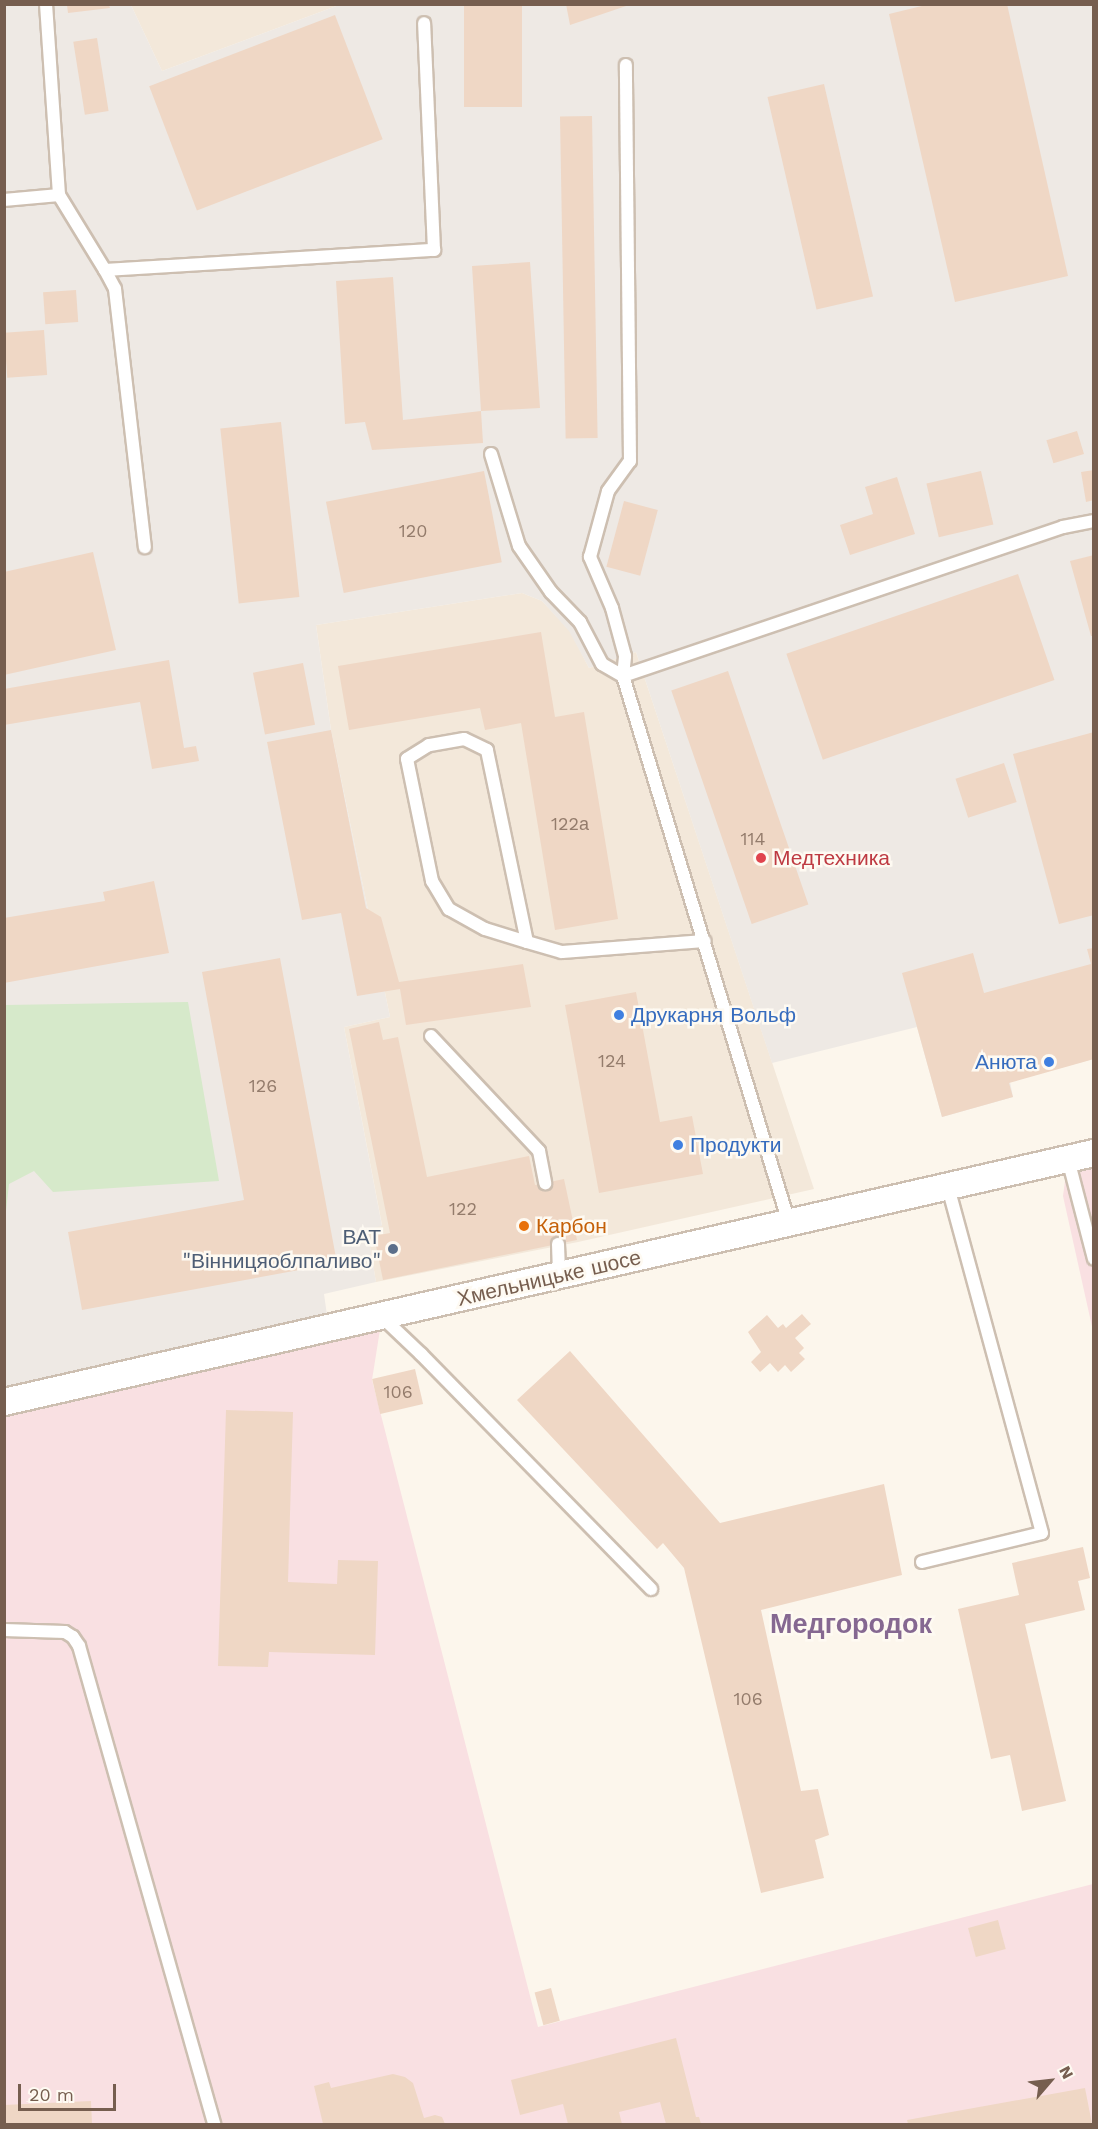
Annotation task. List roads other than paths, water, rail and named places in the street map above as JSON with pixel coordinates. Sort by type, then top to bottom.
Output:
[{"type":"street","name":"Хмельницьке шосе","points":[[4,1402],[1094,1153]]},
{"type":"lane","points":[[46,4],[59,195],[115,289],[145,547]]},
{"type":"lane","points":[[105,270],[434,250],[424,23]]},
{"type":"lane","points":[[626,64],[630,461],[608,491],[590,556],[612,608],[625,656],[623,676],[705,940],[789,1223]]},
{"type":"lane","points":[[4,200],[59,195]]},
{"type":"lane","points":[[491,454],[519,546],[551,592],[580,622],[602,664],[623,676],[1063,527],[1094,521]]},
{"type":"lane","points":[[527,942],[487,750],[464,739],[429,745],[407,759],[432,881],[449,909],[485,929],[527,942],[562,952],[705,940]]},
{"type":"lane","points":[[431,1036],[539,1151],[545,1183]]},
{"type":"lane","points":[[1068,1159],[1094,1259]]},
{"type":"lane","points":[[922,1562],[1042,1533],[948,1186]]},
{"type":"lane","points":[[558,1244],[559,1276]]},
{"type":"lane","points":[[382,1317],[651,1589]]},
{"type":"lane","points":[[4,1630],[65,1632],[73,1636],[79,1646],[214,2124]]},
{"type":"place","name":"Медтехника","points":[[761,858]]},
{"type":"place","name":"Друкарня Вольф","points":[[619,1015]]},
{"type":"place","name":"Анюта","points":[[1049,1062]]},
{"type":"place","name":"Продукти","points":[[678,1145]]},
{"type":"place","name":"Карбон","points":[[524,1226]]},
{"type":"place","name":"ВАТ \"Вінницяоблпаливо\"","points":[[393,1249]]},
{"type":"district","name":"Медгородок","points":[[851,1625]]}]
